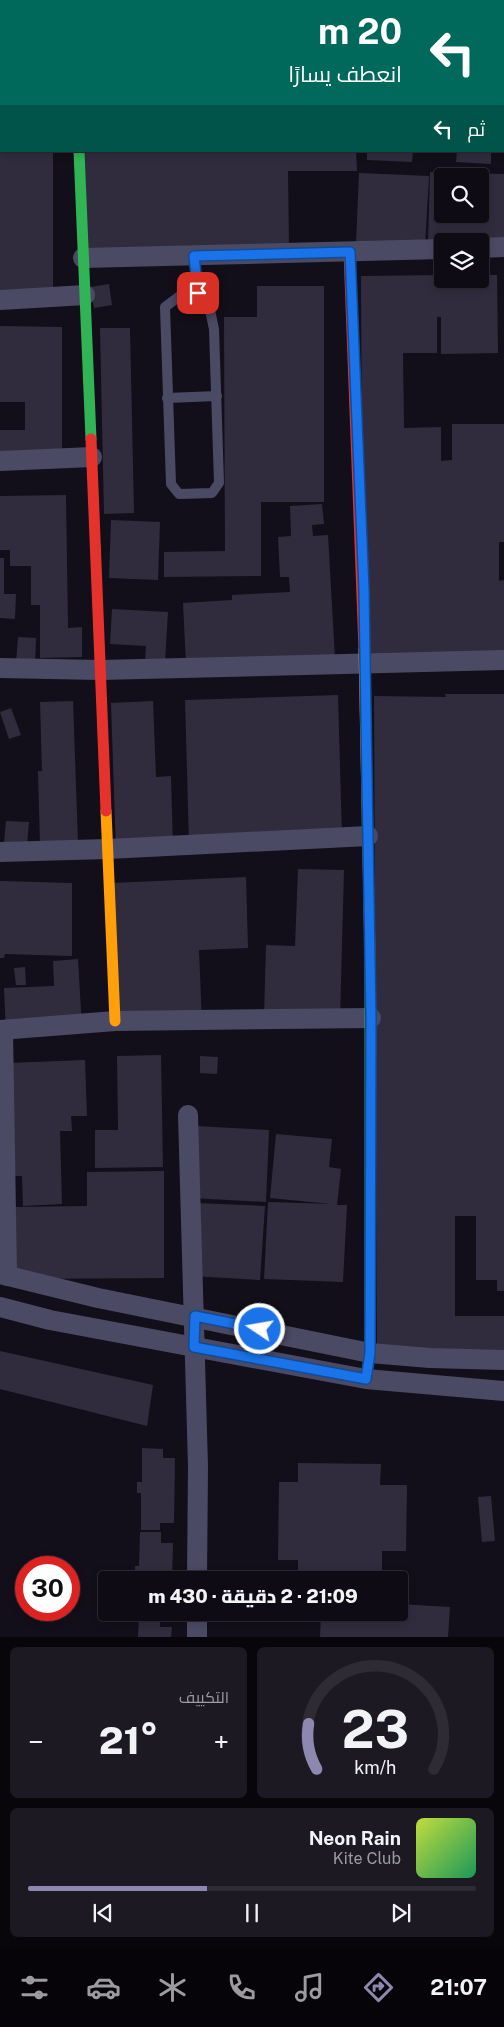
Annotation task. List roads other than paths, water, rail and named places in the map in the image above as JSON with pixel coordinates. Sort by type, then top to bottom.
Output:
[{"type":"street","points":[[78,152],[115,1021]]},
{"type":"street","points":[[489,248],[504,247]]},
{"type":"street","points":[[83,258],[434,249]]},
{"type":"street","points":[[350,252],[365,663],[371,1018],[370,1353],[366,1379]]},
{"type":"street","points":[[0,300],[85,295]]},
{"type":"street","points":[[0,461],[92,457]]},
{"type":"street","points":[[0,668],[100,670],[504,660]]},
{"type":"street","points":[[0,852],[108,849],[368,836]]},
{"type":"street","points":[[371,1018],[115,1021],[1,1030],[3,1275],[89,1296],[370,1353],[430,1358],[504,1360]]},
{"type":"street","points":[[188,1116],[198,1466],[197,1571]]},
{"type":"street","points":[[0,1307],[50,1320],[366,1379],[504,1391]]},
{"type":"street","points":[[197,1621],[197,1637]]},
{"type":"lane","points":[[194,256],[198,293],[208,301],[214,329],[219,482],[212,493],[198,495],[179,494],[171,484],[165,307],[181,295],[198,293]]},
{"type":"lane","points":[[167,398],[217,396]]}]
